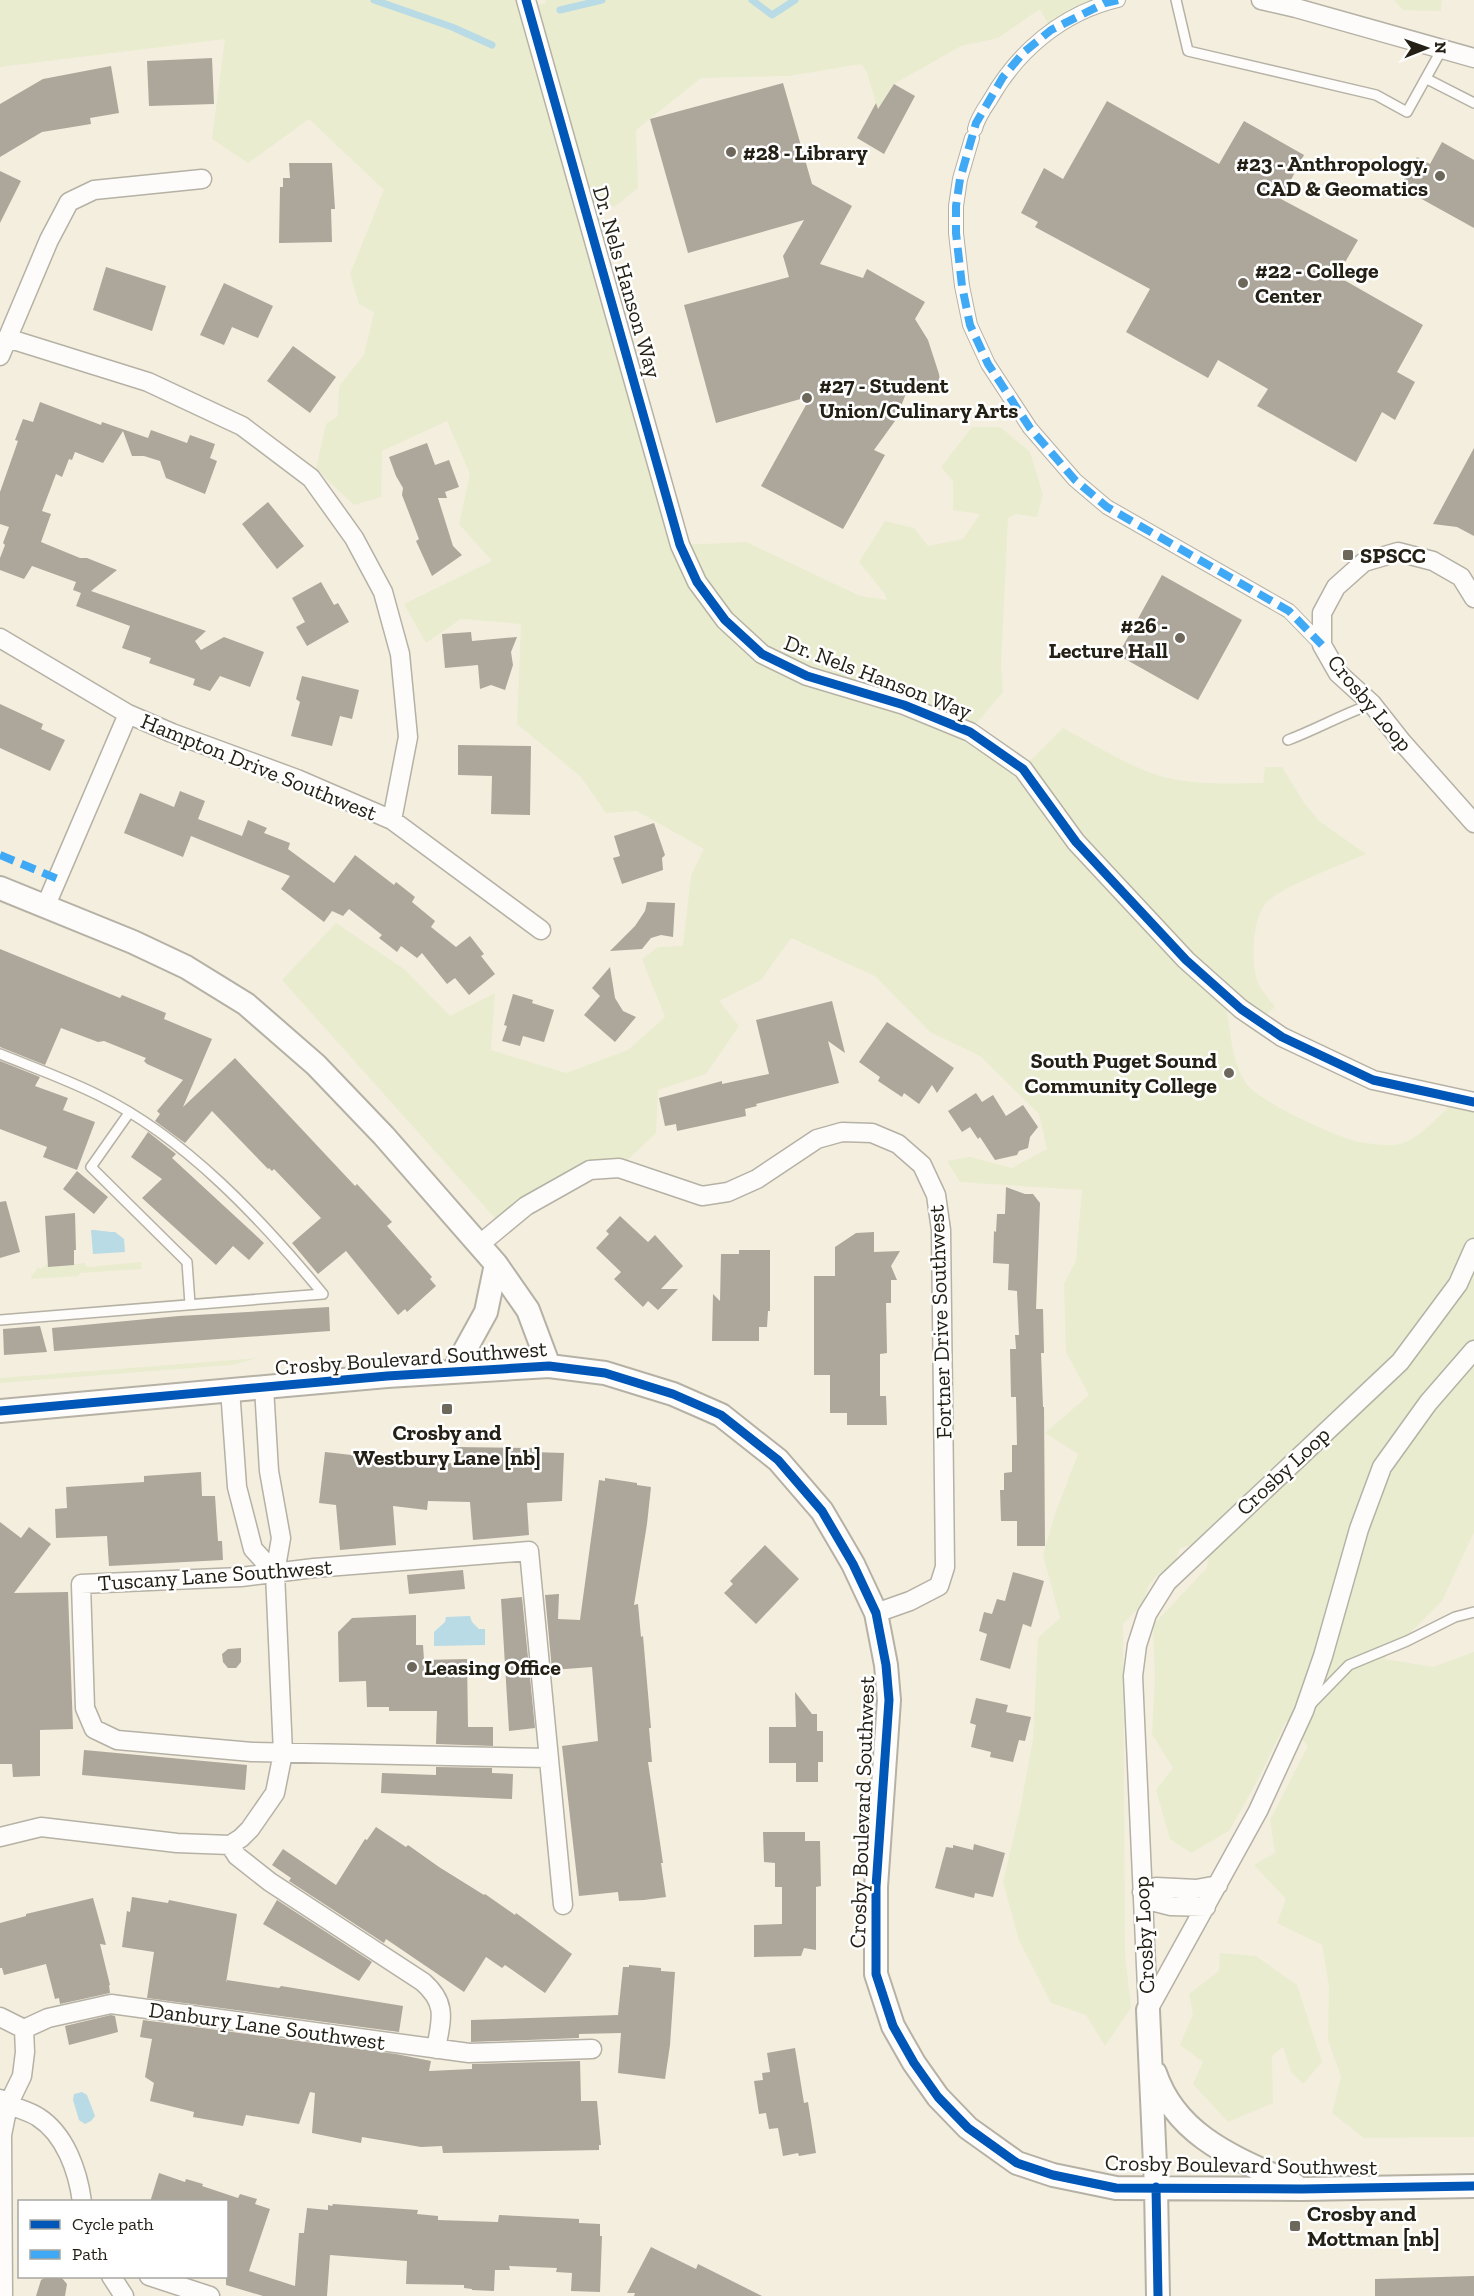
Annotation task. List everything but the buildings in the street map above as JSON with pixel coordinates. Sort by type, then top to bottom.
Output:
[{"type":"street","name":"Dr. Nels Hanson Way","points":[[526,0],[681,545],[697,582],[725,620],[762,654],[807,676],[904,705],[970,732],[1023,769],[1076,842],[1186,960],[1241,1009],[1282,1037],[1374,1080],[1474,1102]]},
{"type":"street","points":[[1118,0],[1105,3],[1059,26],[1024,52],[1003,77],[973,134],[960,179],[956,206],[956,233],[962,286],[970,325],[988,364],[1030,428],[1075,480],[1107,507],[1289,611],[1322,645]]},
{"type":"street","points":[[1261,0],[1474,58]]},
{"type":"street","points":[[0,356],[49,240],[69,202],[94,190],[202,178]]},
{"type":"street","name":"Hampton Drive Southwest","points":[[0,638],[128,714],[392,820],[408,737],[400,654],[382,592],[354,538],[311,478],[242,426],[148,382],[7,338]]},
{"type":"street","name":"Crosby Loop","points":[[1474,598],[1461,577],[1433,561],[1398,552],[1364,562],[1336,587],[1322,613],[1322,645],[1338,673],[1372,704],[1402,742],[1474,823]]},
{"type":"street","points":[[46,905],[128,714]]},
{"type":"street","points":[[392,820],[541,930]]},
{"type":"street","points":[[0,888],[46,905],[186,967],[246,1004],[316,1065],[384,1136],[480,1244],[528,1310],[549,1366]]},
{"type":"street","name":"Fortner Drive Southwest","points":[[480,1244],[526,1206],[590,1170],[619,1168],[702,1196],[729,1192],[757,1179],[817,1139],[842,1132],[872,1134],[898,1144],[922,1165],[936,1195],[941,1230],[945,1567],[939,1586],[910,1601],[876,1613]]},
{"type":"street","name":"Crosby Loop","points":[[1148,2010],[1133,1676],[1137,1645],[1147,1614],[1167,1582],[1400,1362],[1458,1284],[1474,1248]]},
{"type":"street","points":[[453,1372],[486,1312],[496,1264]]},
{"type":"street","name":"Crosby Loop","points":[[1148,2010],[1258,1811],[1304,1711],[1326,1647],[1359,1529],[1382,1467],[1428,1403],[1474,1350]]},
{"type":"street","name":"Crosby Boulevard Southwest","points":[[0,1411],[230,1389],[549,1366],[605,1372],[673,1394],[721,1415],[778,1460],[822,1511],[853,1564],[876,1613],[886,1665],[889,1700],[876,1887],[876,1974],[893,2026],[914,2063],[938,2097],[968,2128],[1017,2163],[1053,2175],[1116,2188],[1474,2186]]},
{"type":"street","points":[[0,1837],[41,1827],[177,1843],[230,1845],[250,1829],[275,1793],[283,1753],[275,1573],[281,1538],[269,1471],[264,1387]]},
{"type":"street","points":[[230,1389],[237,1487],[253,1549],[275,1573]]},
{"type":"street","name":"Tuscany Lane Southwest","points":[[549,1758],[252,1752],[117,1740],[94,1729],[85,1708],[81,1584],[242,1577],[529,1551],[549,1758],[563,1905]]},
{"type":"street","points":[[230,1845],[237,1856],[270,1882],[435,1992],[441,2008],[436,2049]]},
{"type":"street","points":[[1142,1895],[1156,1887],[1196,1889],[1218,1885]]},
{"type":"street","points":[[1142,1895],[1171,1906],[1206,1907]]},
{"type":"street","name":"Danbury Lane Southwest","points":[[24,2029],[48,2018],[111,2004],[470,2053],[592,2049]]},
{"type":"street","points":[[1148,2010],[1156,2187],[1158,2296]]},
{"type":"street","points":[[0,2017],[24,2029],[26,2052],[22,2076],[2,2104],[3,2296]]},
{"type":"street","points":[[1149,2057],[1160,2088],[1183,2122],[1220,2150],[1302,2188]]},
{"type":"street","points":[[2,2104],[37,2116],[56,2131],[69,2155],[81,2200]]},
{"type":"street","points":[[113,2278],[124,2296]]},
{"type":"street","points":[[152,2278],[210,2296]]},
{"type":"lane","points":[[1176,0],[1188,51],[1376,95],[1407,112],[1442,49]]},
{"type":"lane","points":[[1427,79],[1474,103]]},
{"type":"lane","points":[[1288,740],[1310,732],[1346,713],[1372,704]]},
{"type":"lane","points":[[0,1054],[99,1095],[129,1113],[191,1157],[224,1186],[282,1245],[323,1294],[0,1320]]},
{"type":"lane","points":[[129,1113],[92,1167],[187,1262],[190,1304]]},
{"type":"lane","points":[[1304,1711],[1349,1665],[1407,1641],[1455,1617],[1474,1612]]},
{"type":"green space","points":[[0,0],[526,0],[528,8],[546,3],[546,0],[1118,0],[1051,30],[1040,9],[998,38],[961,46],[894,84],[878,109],[866,70],[861,64],[789,76],[701,78],[636,130],[638,188],[614,207],[580,187],[681,545],[746,542],[860,596],[887,600],[885,594],[859,562],[885,521],[914,528],[928,546],[963,539],[980,514],[953,510],[953,481],[941,467],[972,427],[1000,427],[1030,452],[1043,495],[1037,517],[1016,514],[1008,518],[1001,666],[1003,692],[970,731],[1022,769],[1063,728],[1134,766],[1164,777],[1189,782],[1263,783],[1265,767],[1282,767],[1305,804],[1319,821],[1366,854],[1298,883],[1266,903],[1261,910],[1255,930],[1254,962],[1258,983],[1275,1007],[1251,1029],[1227,1011],[1235,1057],[1245,1082],[1252,1090],[1279,1107],[1343,1137],[1374,1144],[1403,1143],[1423,1131],[1447,1109],[1447,1097],[1474,1102],[1474,1532],[1442,1601],[1384,1659],[1433,1667],[1474,1652],[1474,2137],[1364,2138],[1332,2113],[1341,2077],[1328,2040],[1329,1986],[1322,1945],[1277,1923],[1286,1899],[1254,1865],[1275,1853],[1270,1820],[1308,1746],[1286,1721],[1259,1778],[1229,1831],[1191,1853],[1170,1839],[1156,1790],[1173,1768],[1152,1734],[1155,1679],[1153,1625],[1207,1568],[1210,1541],[1180,1548],[1174,1565],[1158,1574],[1149,1585],[1142,1604],[1123,1624],[1125,1954],[1131,2008],[1105,2046],[1086,2015],[1051,2003],[1019,1940],[1003,1882],[1020,1810],[1033,1739],[1038,1638],[1060,1618],[1043,1555],[1055,1514],[1078,1454],[1045,1433],[1089,1395],[1066,1352],[1064,1284],[1076,1261],[1082,1190],[960,1182],[947,1161],[970,1157],[1012,1168],[1047,1149],[1039,1114],[980,1056],[930,1032],[875,976],[791,938],[761,980],[719,1001],[739,1026],[706,1074],[658,1090],[656,1133],[619,1168],[590,1170],[501,1225],[282,980],[336,923],[404,969],[450,1016],[495,993],[491,1050],[566,1073],[628,1050],[665,1017],[642,959],[658,947],[683,946],[691,875],[704,849],[637,811],[606,813],[581,777],[517,724],[521,624],[461,619],[426,643],[404,604],[492,561],[459,524],[470,474],[447,421],[382,451],[381,497],[354,505],[316,469],[326,424],[338,416],[339,386],[364,355],[374,312],[359,304],[350,274],[384,190],[309,119],[248,163],[212,139],[225,39],[0,67]]},
{"type":"green space","points":[[1394,0],[1442,0],[1441,11],[1403,10]]},
{"type":"green space","points":[[141,1262],[142,1269],[80,1273],[78,1276],[32,1279],[31,1277],[38,1267],[41,1269],[49,1263],[49,1267],[85,1263],[86,1267]]},
{"type":"green space","points":[[258,1358],[231,1365],[0,1383],[0,1378]]},
{"type":"green space","points":[[1220,1953],[1256,1956],[1297,1985],[1322,2062],[1303,2084],[1291,2072],[1283,2047],[1272,2056],[1273,2103],[1228,2122],[1193,2084],[1203,2062],[1180,2045],[1193,2014],[1189,1994],[1219,1971]]},
{"type":"water","points":[[91,1230],[115,1232],[124,1239],[125,1252],[93,1254]]},
{"type":"water","points":[[470,1616],[479,1629],[485,1629],[485,1645],[434,1646],[434,1632],[445,1622],[446,1617]]},
{"type":"water","points":[[82,2092],[87,2095],[95,2116],[85,2124],[79,2120],[73,2100],[74,2094]]},
{"type":"waterway","points":[[374,0],[452,27],[492,45]]},
{"type":"waterway","points":[[560,10],[602,0]]},
{"type":"waterway","points":[[752,0],[772,15],[795,0]]},
{"type":"marked path","points":[[1118,0],[1105,3],[1051,30],[1024,52],[1003,77],[976,123],[960,179],[956,206],[956,233],[962,286],[970,325],[988,364],[1030,428],[1075,480],[1107,507],[1289,611],[1322,645]]},
{"type":"marked path","points":[[0,855],[58,879]]},
{"type":"cycle path","points":[[526,0],[680,545],[697,582],[725,620],[762,654],[807,676],[904,705],[970,732],[1023,769],[1076,842],[1186,960],[1241,1009],[1282,1037],[1373,1080],[1474,1102]]},
{"type":"cycle path","points":[[0,1411],[387,1376],[549,1366],[605,1373],[673,1394],[721,1415],[778,1460],[822,1511],[853,1564],[876,1613],[886,1665],[889,1700],[876,1887],[876,1974],[893,2026],[914,2063],[938,2097],[968,2128],[1017,2163],[1053,2175],[1116,2188],[1302,2189],[1474,2186]]},
{"type":"cycle path","points":[[1156,2187],[1158,2296]]},
{"type":"place","name":"#28 - Library","points":[[731,152]]},
{"type":"place","name":"#23 - Anthropology, CAD & Geomatics","points":[[1440,176]]},
{"type":"place","name":"#22 - College Center","points":[[1243,283]]},
{"type":"place","name":"#27 - Student Union/Culinary Arts","points":[[807,398]]},
{"type":"place","name":"SPSCC","points":[[1348,555]]},
{"type":"place","name":"#26 - Lecture Hall","points":[[1180,638]]},
{"type":"place","name":"South Puget Sound Community College","points":[[1229,1073]]},
{"type":"place","name":"Crosby and Westbury Lane [nb]","points":[[447,1409]]},
{"type":"place","name":"Leasing Office","points":[[412,1667]]},
{"type":"place","name":"Crosby and Mottman [nb]","points":[[1295,2226]]}]
